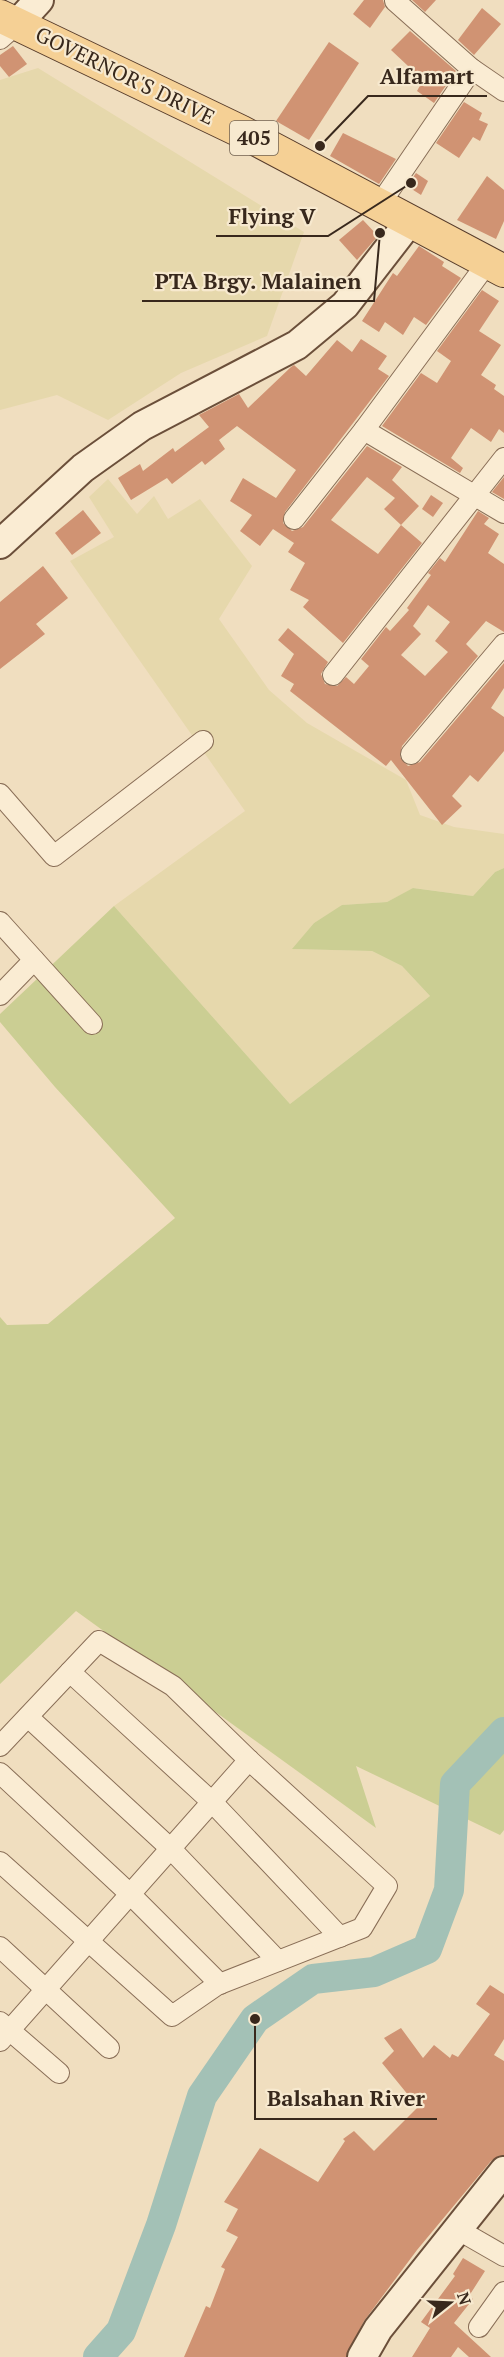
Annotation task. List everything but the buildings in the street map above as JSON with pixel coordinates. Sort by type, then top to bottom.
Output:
[{"type":"main road","name":"GOVERNOR'S DRIVE","points":[[6,27],[230,126],[496,266]]},
{"type":"street","points":[[6,27],[39,0]]},
{"type":"street","points":[[395,1],[474,71],[504,91]]},
{"type":"street","points":[[380,204],[472,69],[474,71]]},
{"type":"street","points":[[0,544],[82,468],[142,426],[297,345],[345,305],[410,221]]},
{"type":"street","points":[[294,519],[496,266]]},
{"type":"street","points":[[364,430],[504,513]]},
{"type":"street","points":[[333,675],[504,458]]},
{"type":"street","points":[[411,754],[504,644]]},
{"type":"street","points":[[0,794],[54,856],[203,741]]},
{"type":"street","points":[[0,922],[92,1024]]},
{"type":"street","points":[[0,995],[34,960]]},
{"type":"street","points":[[0,1746],[99,1641],[173,1686],[249,1760],[387,1886],[362,1928],[220,1984],[172,2016],[90,1940],[0,1862]]},
{"type":"street","points":[[70,1672],[212,1802],[340,1936]]},
{"type":"street","points":[[28,1717],[171,1848],[278,1961]]},
{"type":"street","points":[[59,2073],[3,2031],[46,1989],[249,1760]]},
{"type":"street","points":[[0,1773],[130,1894],[220,1984]]},
{"type":"street","points":[[0,1947],[110,2048]]},
{"type":"street","points":[[362,2357],[378,2329],[457,2229],[500,2183]]},
{"type":"street","points":[[457,2229],[504,2256]]},
{"type":"street","points":[[479,2327],[504,2292]]},
{"type":"shaded area","points":[[38,68],[304,232],[267,336],[181,373],[108,420],[57,395],[0,410],[0,80]]},
{"type":"shaded area","points":[[108,479],[137,514],[154,496],[168,519],[200,499],[252,566],[219,619],[269,690],[307,723],[406,780],[420,815],[454,827],[504,834],[504,868],[495,872],[473,896],[414,888],[387,902],[343,905],[314,923],[293,949],[372,951],[402,966],[430,996],[290,1104],[114,906],[245,811],[70,561],[114,537],[89,497]]},
{"type":"green space","points":[[504,868],[504,1830],[500,1835],[356,1766],[376,1828],[76,1611],[0,1684],[0,1317],[7,1325],[48,1324],[175,1218],[55,1087],[0,1022],[0,1014],[114,906],[290,1104],[430,996],[402,966],[372,951],[292,949],[314,923],[342,905],[387,902],[413,888],[473,896],[495,872]]},
{"type":"waterway","points":[[98,2357],[121,2331],[161,2225],[202,2096],[255,2019],[313,1979],[374,1972],[427,1949],[449,1890],[455,1784],[504,1732]]},
{"type":"place","name":"Alfamart","points":[[320,146]]},
{"type":"place","name":"Flying V","points":[[411,183]]},
{"type":"place","name":"PTA Brgy. Malainen","points":[[380,233]]},
{"type":"place","name":"Balsahan River","points":[[255,2019]]}]
